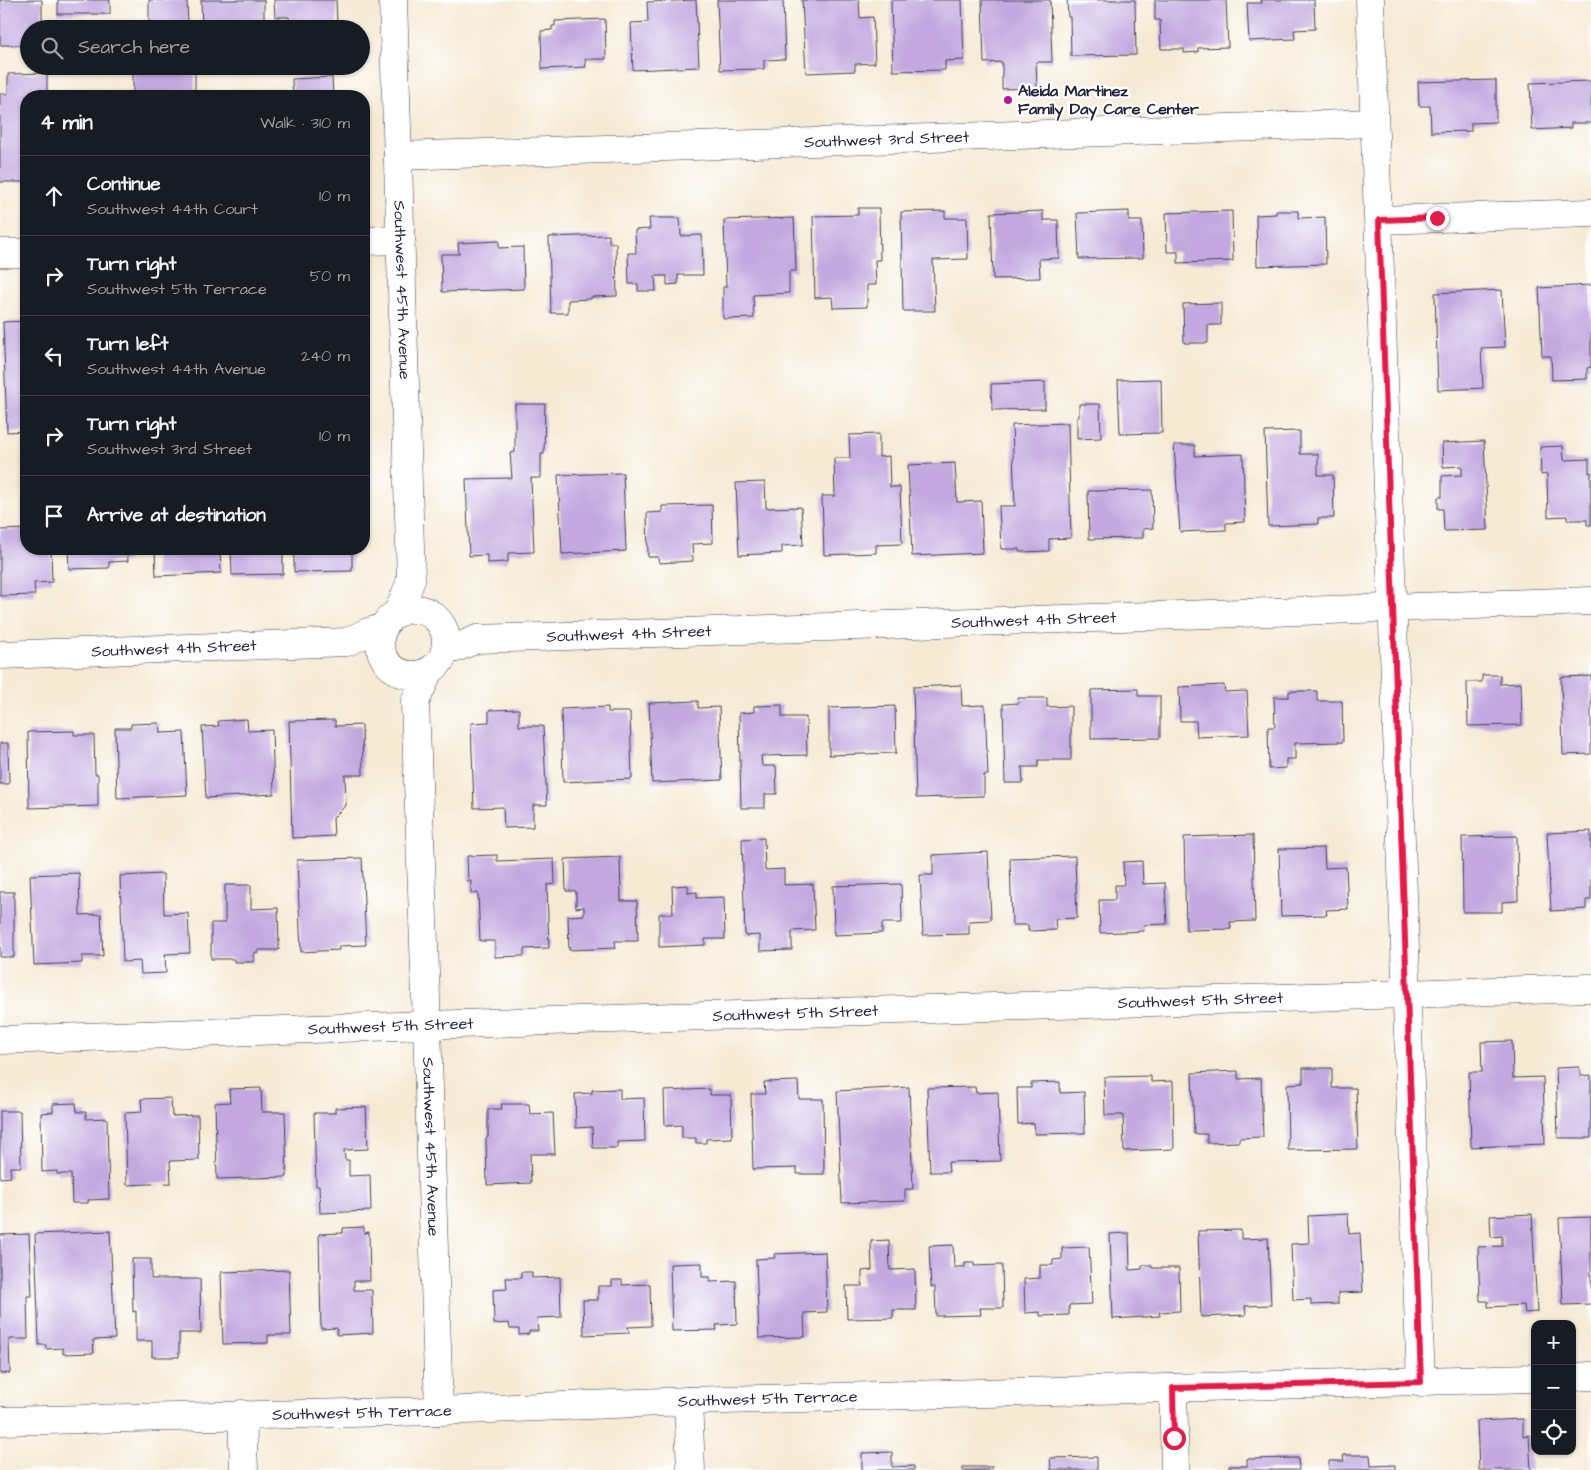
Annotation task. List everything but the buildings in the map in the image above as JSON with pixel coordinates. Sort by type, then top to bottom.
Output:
[{"type":"street","name":"Southwest 45th Avenue","points":[[393,0],[411,580],[420,634],[415,702],[440,1411]]},
{"type":"street","points":[[1370,0],[1421,1382]]},
{"type":"street","name":"Southwest 3rd Street","points":[[398,156],[1374,123]]},
{"type":"street","points":[[1379,220],[1591,213]]},
{"type":"street","points":[[370,241],[401,240]]},
{"type":"street","points":[[0,254],[20,253]]},
{"type":"street","name":"Southwest 4th Street","points":[[0,655],[347,642],[368,632],[420,634],[456,648],[477,639],[1591,601]]},
{"type":"street","name":"Southwest 45th Avenue","points":[[415,702],[381,650],[380,639],[420,634]]},
{"type":"street","name":"Southwest 4th Street","points":[[347,642],[413,675],[424,673],[420,634]]},
{"type":"street","name":"Southwest 5th Street","points":[[0,1040],[1591,988]]},
{"type":"street","points":[[1576,1377],[1591,1376]]},
{"type":"street","name":"Southwest 5th Terrace","points":[[0,1421],[440,1411],[688,1401],[1531,1378]]},
{"type":"street","points":[[1173,1388],[1175,1470]]},
{"type":"street","points":[[688,1401],[691,1470]]},
{"type":"street","points":[[242,1414],[244,1470]]},
{"type":"place","name":"Aleida Martinez Family Day Care Center","points":[[1008,100]]},
{"type":"route","points":[[1174,1438],[1173,1388],[1421,1382],[1379,220],[1437,218]]}]
